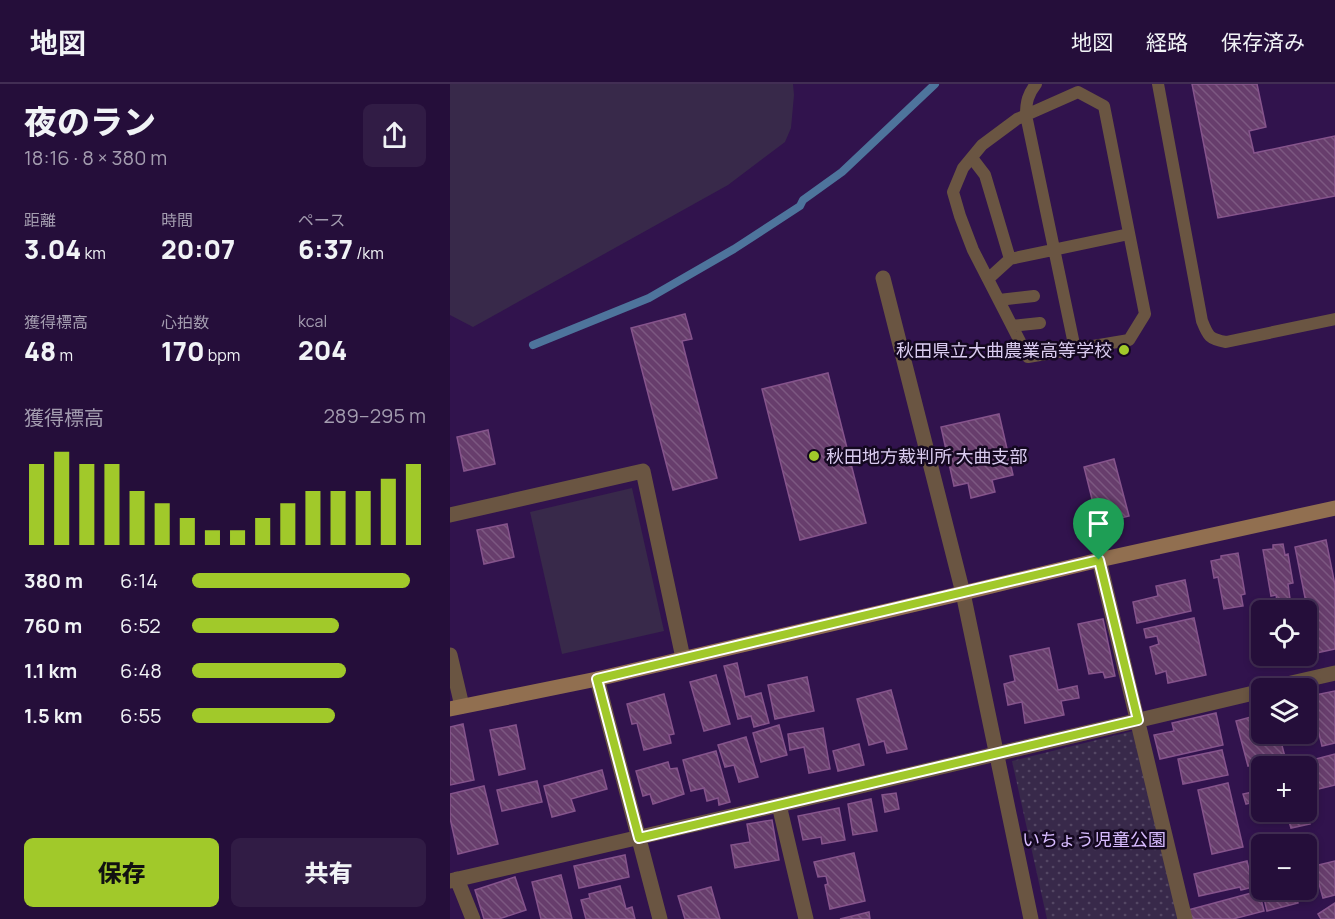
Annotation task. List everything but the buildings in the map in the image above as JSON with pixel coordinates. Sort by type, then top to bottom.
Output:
[{"type":"street","points":[[883,278],[963,593],[1031,919]]},
{"type":"street","points":[[450,515],[643,471],[683,658]]},
{"type":"street","points":[[450,656],[456,708],[597,679],[1099,560],[1335,508]]},
{"type":"street","points":[[1099,560],[1185,919]]},
{"type":"street","points":[[1313,678],[1335,673]]},
{"type":"street","points":[[597,679],[660,919]]},
{"type":"street","points":[[473,919],[454,880],[1251,693]]},
{"type":"street","points":[[779,805],[806,919]]},
{"type":"lane","points":[[1036,84],[1027,100],[1026,115],[1075,349]]},
{"type":"lane","points":[[1158,84],[1202,321],[1208,336],[1226,342],[1335,320]]},
{"type":"lane","points":[[1078,92],[1104,106],[1145,314],[1129,340],[1028,357],[973,250],[953,192],[963,168],[972,158],[982,145],[1017,118],[1078,92]]},
{"type":"lane","points":[[972,158],[985,175],[1010,259]]},
{"type":"lane","points":[[988,279],[1010,259],[1129,234]]},
{"type":"lane","points":[[999,300],[1034,296]]},
{"type":"lane","points":[[1012,326],[1040,323]]},
{"type":"green space","points":[[450,84],[793,84],[794,95],[791,128],[785,142],[728,185],[473,327],[450,315]]},
{"type":"green space","points":[[632,488],[664,631],[562,654],[530,512]]},
{"type":"green space","name":"いちょう児童公園","points":[[1133,731],[1178,919],[1047,919],[1012,761]]},
{"type":"waterway","points":[[533,345],[649,298],[734,249],[800,206],[803,200],[842,172],[935,84]]},
{"type":"place","name":"秋田県立大曲農業高等学校","points":[[1124,350]]},
{"type":"place","name":"秋田地方裁判所 大曲支部","points":[[814,456]]},
{"type":"route","points":[[1099,560],[1138,720],[639,838],[597,679],[1099,560]]}]
